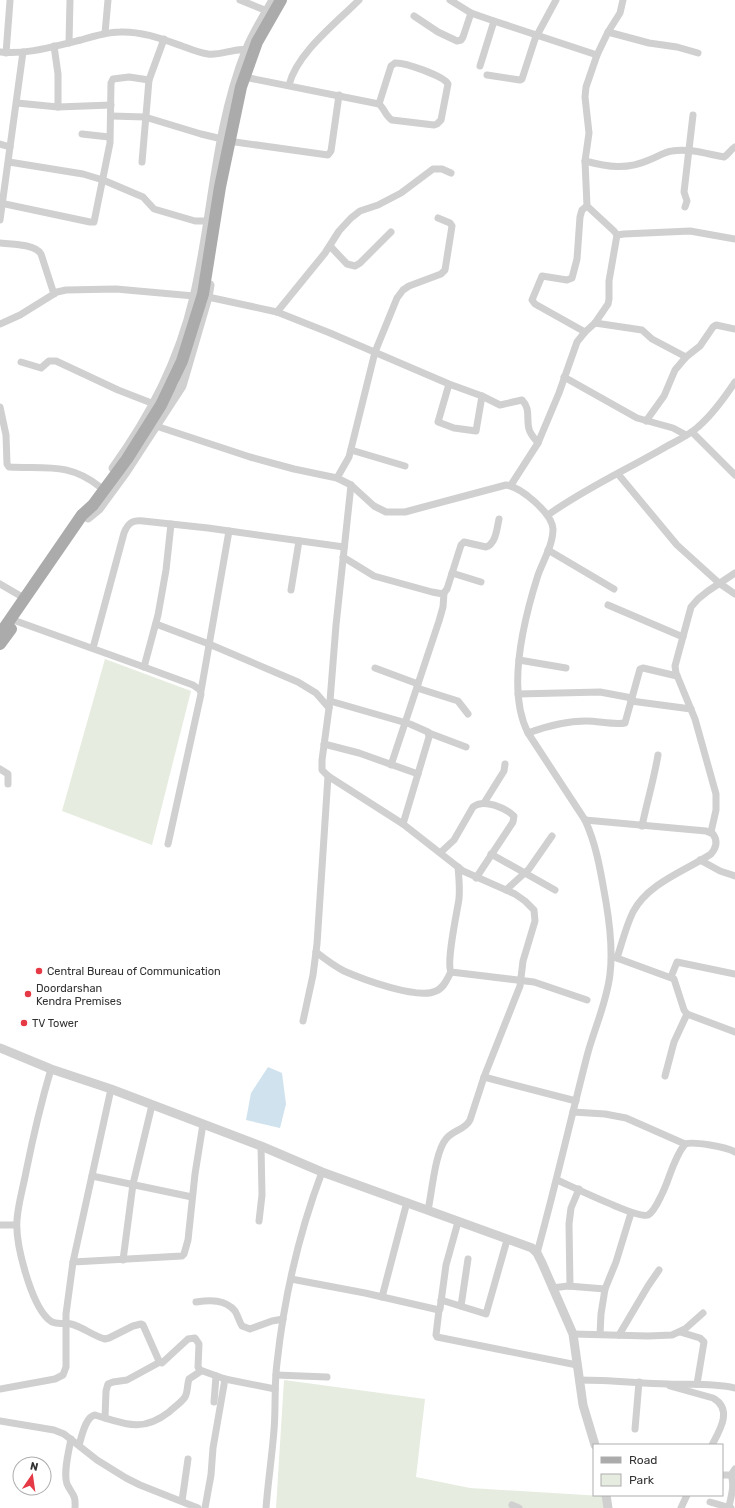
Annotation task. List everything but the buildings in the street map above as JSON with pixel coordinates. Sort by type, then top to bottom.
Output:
[{"type":"main road","points":[[1,631],[127,459],[161,405],[182,361],[203,294],[220,187],[241,87],[257,42],[281,0]]},
{"type":"main road","points":[[0,644],[85,516]]},
{"type":"street","points":[[69,43],[70,0]]},
{"type":"street","points":[[105,33],[108,0]]},
{"type":"street","points":[[240,0],[267,10],[277,16]]},
{"type":"street","points":[[85,516],[88,502],[117,463],[154,404],[183,337],[194,296],[222,139],[232,94],[246,49],[273,0]]},
{"type":"street","points":[[85,516],[99,509],[182,386],[208,297],[218,232],[249,78],[257,54],[287,0]]},
{"type":"street","points":[[289,85],[294,69],[308,51],[359,0]]},
{"type":"street","points":[[450,0],[471,13],[597,55]]},
{"type":"street","points":[[487,75],[520,80],[537,35],[556,0]]},
{"type":"street","points":[[511,485],[538,443],[564,377],[574,346],[585,332],[595,323],[605,310],[608,302],[609,281],[617,235],[587,206],[585,161],[589,133],[585,97],[597,55],[608,32],[620,13],[623,0]]},
{"type":"street","points":[[10,1],[3,53],[23,52],[54,46],[105,33],[128,32],[164,39],[208,54],[228,53],[246,49],[257,54]]},
{"type":"street","points":[[414,16],[438,32],[457,41],[461,40],[463,37],[471,13]]},
{"type":"street","points":[[480,66],[494,21]]},
{"type":"street","points":[[608,32],[649,44],[677,47],[698,53]]},
{"type":"street","points":[[142,162],[149,80],[164,39]]},
{"type":"street","points":[[54,46],[58,74],[58,107]]},
{"type":"street","points":[[0,220],[3,182],[9,162],[23,52]]},
{"type":"street","points":[[249,78],[378,104],[392,120],[434,125],[441,120],[448,84],[443,79],[425,71],[395,62],[391,66],[378,104]]},
{"type":"street","points":[[1,203],[92,222],[95,220],[109,152],[111,116],[110,85],[113,79],[129,77],[149,80]]},
{"type":"street","points":[[235,142],[328,154],[331,151],[339,95]]},
{"type":"street","points":[[17,103],[58,107],[111,105]]},
{"type":"street","points":[[685,207],[687,201],[684,192],[693,115]]},
{"type":"street","points":[[111,116],[145,117],[222,139]]},
{"type":"street","points":[[82,134],[109,137]]},
{"type":"street","points":[[0,144],[10,147]]},
{"type":"street","points":[[585,161],[602,166],[632,166],[671,151],[689,151],[724,157],[728,155],[731,149],[735,147]]},
{"type":"street","points":[[9,162],[83,174],[103,180],[143,196],[154,208],[195,221],[208,221]]},
{"type":"street","points":[[277,312],[330,246],[344,224],[360,211],[378,205],[401,193],[434,170],[442,169],[451,174]]},
{"type":"street","points":[[585,332],[535,304],[532,300],[543,275],[567,280],[572,278],[577,259],[580,213],[587,206]]},
{"type":"street","points":[[337,478],[346,462],[350,450],[375,352],[394,304],[400,293],[409,286],[441,274],[445,270],[452,226],[450,223],[438,218]]},
{"type":"street","points":[[617,235],[690,231],[735,239]]},
{"type":"street","points":[[330,246],[347,264],[355,266],[360,263],[391,232]]},
{"type":"street","points":[[0,243],[31,247],[38,250],[41,254],[54,294]]},
{"type":"street","points":[[0,324],[20,315],[54,294],[73,289],[108,289],[194,296]]},
{"type":"street","points":[[208,297],[277,312],[449,384],[482,396],[500,405],[522,400],[526,404],[529,411],[528,420],[530,432],[538,443]]},
{"type":"street","points":[[595,323],[642,330],[652,339],[686,357]]},
{"type":"street","points":[[646,421],[664,396],[675,370],[686,357],[700,346],[714,325],[735,329]]},
{"type":"street","points":[[21,362],[41,368],[50,360],[56,361],[118,390],[154,404]]},
{"type":"street","points":[[170,370],[185,376]]},
{"type":"street","points":[[564,377],[628,414],[689,434],[735,475]]},
{"type":"street","points":[[548,516],[568,501],[689,434],[708,418],[735,382]]},
{"type":"street","points":[[449,384],[438,422],[454,428],[476,431],[482,396]]},
{"type":"street","points":[[0,407],[6,435],[7,464],[9,467],[60,468],[84,475],[100,487]]},
{"type":"street","points":[[156,426],[250,457],[294,469],[337,478],[351,485],[380,510],[392,513],[405,512],[502,485],[511,485],[524,492],[548,516],[552,528],[548,550],[533,590],[525,623],[519,660],[518,694],[520,714],[522,723],[528,733],[585,820],[594,843],[609,919],[614,958]]},
{"type":"street","points":[[350,450],[405,466]]},
{"type":"street","points":[[618,474],[673,542],[719,583],[735,594]]},
{"type":"street","points":[[351,485],[330,705],[322,770],[328,776],[403,824],[441,852],[458,867],[476,878],[515,894],[531,905],[536,915],[523,961],[521,981],[518,991],[484,1077],[469,1123],[451,1134],[443,1144],[439,1154],[428,1210]]},
{"type":"street","points":[[391,765],[439,621],[443,607],[444,593],[447,589],[463,543],[486,547],[490,546],[493,542],[499,519]]},
{"type":"street","points":[[93,648],[127,525],[130,522],[138,520],[344,547]]},
{"type":"street","points":[[144,667],[156,624],[166,570],[171,524]]},
{"type":"street","points":[[168,844],[201,691],[229,531]]},
{"type":"street","points":[[291,590],[299,541]]},
{"type":"street","points":[[548,550],[614,590]]},
{"type":"street","points":[[343,557],[364,570],[386,580],[432,592],[444,593]]},
{"type":"street","points":[[452,573],[481,582]]},
{"type":"street","points":[[537,1253],[557,1180],[590,1046],[608,989],[614,958],[633,912],[643,898],[658,886],[711,854],[715,850],[716,840],[711,832],[716,810],[716,794],[699,732],[675,670],[675,661],[689,613],[695,602],[719,583],[735,573]]},
{"type":"street","points":[[0,584],[24,598]]},
{"type":"street","points":[[608,605],[683,637]]},
{"type":"street","points":[[16,621],[193,685],[201,691]]},
{"type":"street","points":[[156,624],[209,644],[298,682],[316,693],[330,705],[405,723],[424,729],[429,733],[466,747]]},
{"type":"street","points":[[519,660],[566,668]]},
{"type":"street","points":[[375,668],[417,686],[458,701],[468,714]]},
{"type":"street","points":[[528,733],[558,723],[604,722],[623,724],[632,700],[639,670],[642,668],[678,676]]},
{"type":"street","points":[[518,694],[600,692],[632,700],[691,709]]},
{"type":"street","points":[[403,824],[429,733]]},
{"type":"street","points":[[324,744],[347,750],[418,774]]},
{"type":"street","points":[[642,826],[658,755]]},
{"type":"street","points":[[484,803],[504,771],[505,764]]},
{"type":"street","points":[[0,769],[8,774],[8,784]]},
{"type":"street","points":[[303,1021],[313,975],[316,952],[328,776]]},
{"type":"street","points":[[441,852],[454,840],[473,807],[478,804],[484,803],[506,811],[514,816],[513,822],[476,878]]},
{"type":"street","points":[[585,820],[711,832]]},
{"type":"street","points":[[506,890],[536,860],[552,836]]},
{"type":"street","points":[[491,854],[555,890]]},
{"type":"street","points":[[700,860],[720,871],[735,876]]},
{"type":"street","points":[[316,952],[333,965],[345,971],[389,987],[418,993],[430,993],[439,989],[445,983],[451,972],[449,968],[450,958],[459,894],[458,867]]},
{"type":"street","points":[[614,958],[661,975],[671,977],[676,981],[684,1010],[687,1014],[735,1032]]},
{"type":"street","points":[[671,977],[678,962],[735,974]]},
{"type":"street","points":[[451,972],[537,983],[586,1000]]},
{"type":"street","points":[[665,1076],[674,1042],[687,1014]]},
{"type":"street","points":[[0,1048],[51,1069],[111,1089],[261,1146],[322,1172],[532,1248],[537,1253],[573,1334],[583,1405],[595,1444]]},
{"type":"street","points":[[51,1069],[37,1120],[16,1225],[24,1269],[35,1302],[50,1321],[58,1324],[66,1323],[78,1326],[99,1337],[107,1339],[133,1326],[140,1324],[143,1325],[160,1362]]},
{"type":"street","points":[[484,1077],[576,1101]]},
{"type":"street","points":[[0,1389],[55,1379],[63,1375],[66,1367],[67,1301],[73,1262],[111,1089]]},
{"type":"street","points":[[123,1260],[133,1184],[152,1105]]},
{"type":"street","points":[[573,1112],[605,1114],[626,1118],[684,1144],[690,1143],[718,1146],[735,1152]]},
{"type":"street","points":[[73,1262],[171,1257],[182,1256],[184,1254],[188,1240],[192,1197],[203,1124]]},
{"type":"street","points":[[557,1180],[631,1213],[645,1215],[651,1212],[662,1194],[684,1144]]},
{"type":"street","points":[[259,1221],[262,1195],[261,1146]]},
{"type":"street","points":[[266,1508],[274,1431],[276,1375],[283,1319],[291,1280],[309,1212],[322,1172]]},
{"type":"street","points":[[92,1176],[192,1197]]},
{"type":"street","points":[[570,1286],[569,1224],[572,1208],[579,1189]]},
{"type":"street","points":[[382,1297],[407,1202]]},
{"type":"street","points":[[600,1334],[605,1288],[616,1262],[631,1213]]},
{"type":"street","points":[[458,1222],[446,1265],[439,1310],[437,1337],[577,1365]]},
{"type":"street","points":[[0,1225],[16,1225]]},
{"type":"street","points":[[441,1300],[486,1314],[507,1240]]},
{"type":"street","points":[[461,1306],[468,1259]]},
{"type":"street","points":[[619,1335],[659,1270]]},
{"type":"street","points":[[291,1280],[382,1297],[439,1310]]},
{"type":"street","points":[[552,1288],[570,1286],[605,1288]]},
{"type":"street","points":[[196,1302],[209,1300],[222,1302],[234,1310],[242,1326],[250,1329],[272,1321],[283,1319]]},
{"type":"street","points":[[573,1334],[664,1336],[680,1332],[688,1327],[703,1312]]},
{"type":"street","points":[[680,1332],[700,1338],[704,1342],[697,1384]]},
{"type":"street","points":[[105,1418],[106,1391],[108,1384],[127,1380],[160,1362],[163,1363],[188,1339],[194,1338],[198,1342],[198,1367],[201,1371],[225,1379],[275,1389]]},
{"type":"street","points":[[79,1445],[86,1423],[90,1417],[95,1415],[128,1424],[145,1424],[153,1422],[182,1401],[187,1393],[189,1379],[201,1371]]},
{"type":"street","points":[[276,1375],[326,1378]]},
{"type":"street","points":[[214,1402],[216,1376]]},
{"type":"street","points":[[205,1508],[211,1475],[213,1448],[225,1379]]},
{"type":"street","points":[[579,1380],[697,1384],[735,1388]]},
{"type":"street","points":[[635,1429],[639,1382]]},
{"type":"street","points":[[666,1384],[675,1388],[713,1398],[719,1402],[724,1420],[712,1444]]},
{"type":"street","points":[[0,1421],[54,1430],[71,1439],[97,1460],[126,1478],[198,1508]]},
{"type":"street","points":[[71,1439],[68,1454],[67,1481],[75,1496],[75,1508]]},
{"type":"street","points":[[182,1501],[188,1459]]},
{"type":"street","points":[[710,1502],[730,1508],[734,1486],[733,1472],[723,1475]]},
{"type":"street","points":[[606,1496],[608,1508]]},
{"type":"street","points":[[681,1508],[687,1496]]},
{"type":"green space","points":[[105,659],[191,691],[152,845],[62,811]]},
{"type":"green space","points":[[284,1380],[425,1399],[416,1477],[470,1488],[602,1496],[604,1508],[276,1508]]},
{"type":"water","points":[[268,1067],[282,1073],[286,1104],[280,1128],[246,1120],[251,1093]]},
{"type":"place","name":"Central Bureau of Communication","points":[[39,971]]},
{"type":"place","name":"Doordarshan Kendra Premises","points":[[28,994]]},
{"type":"place","name":"TV Tower","points":[[24,1023]]}]
